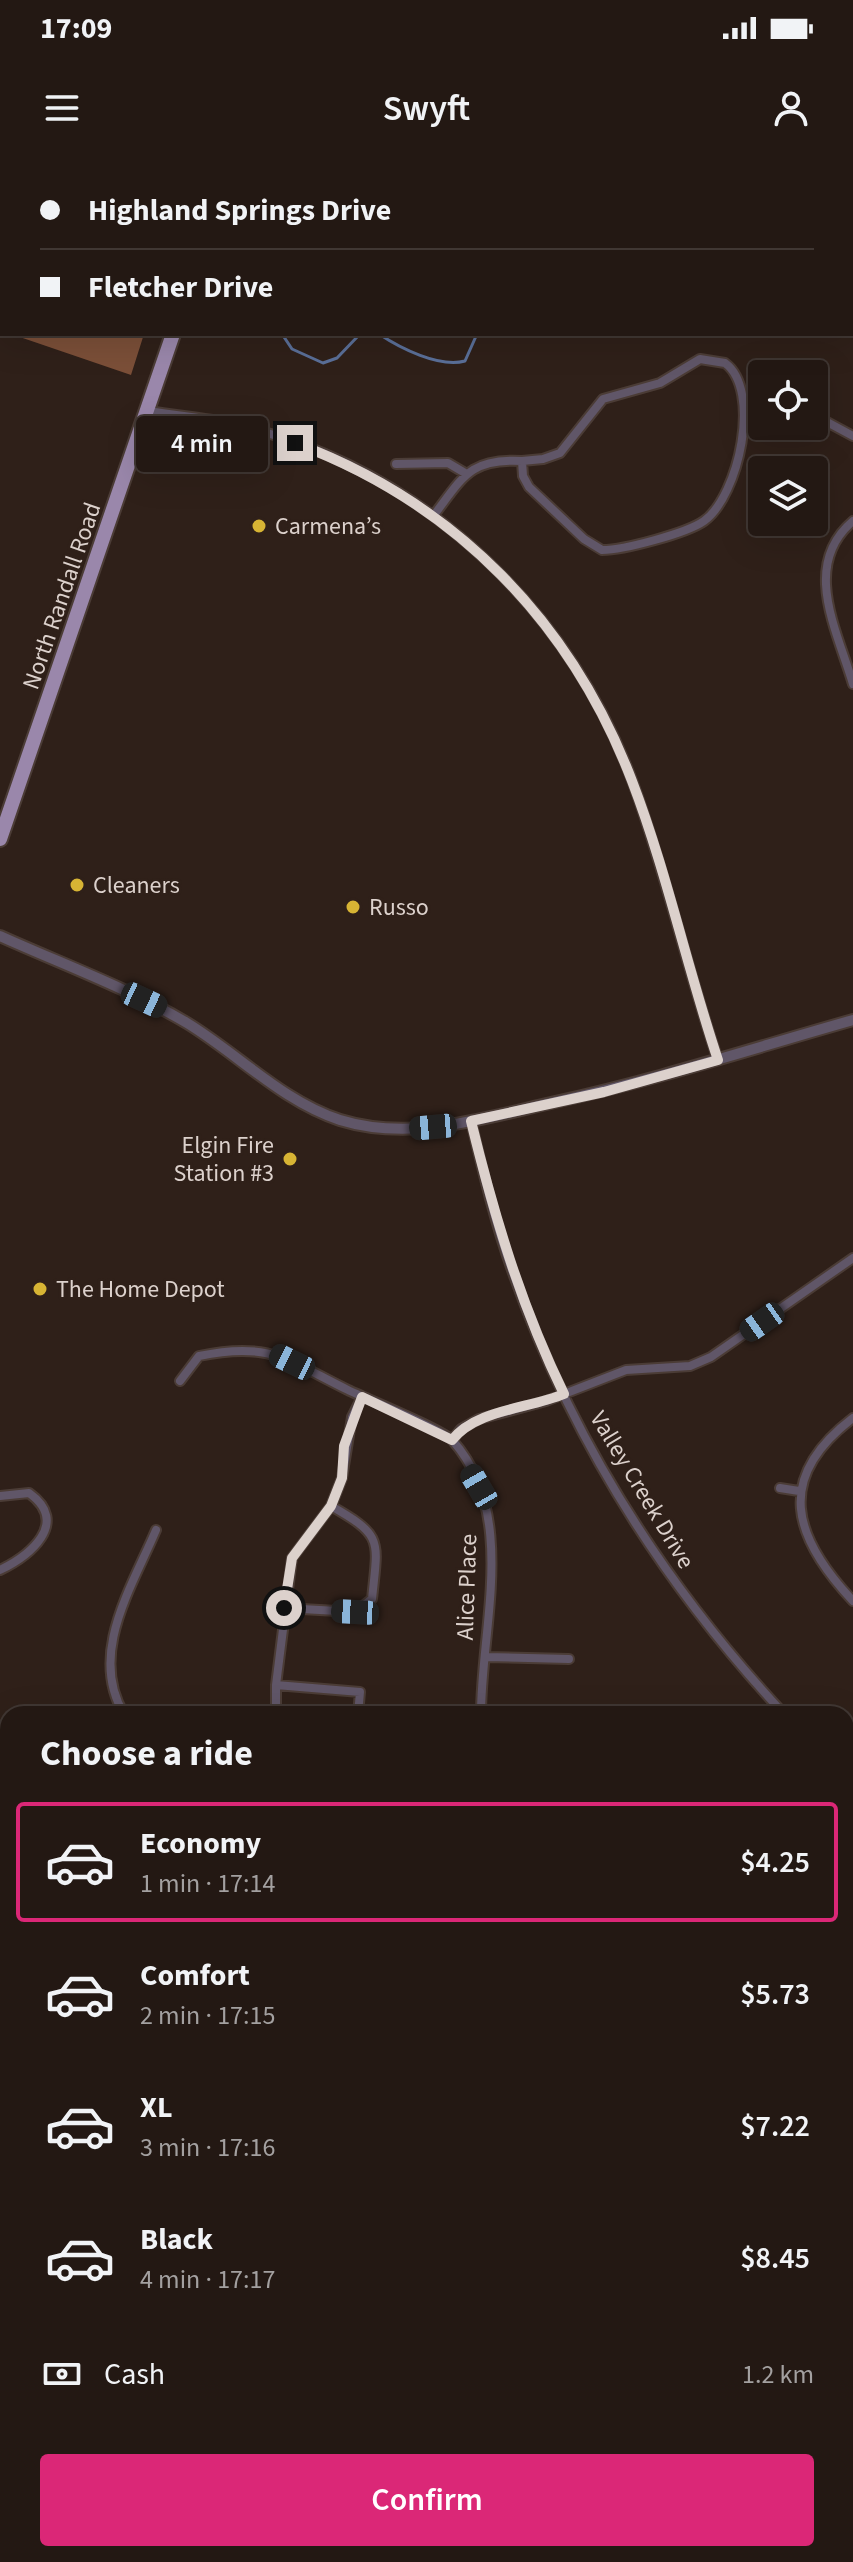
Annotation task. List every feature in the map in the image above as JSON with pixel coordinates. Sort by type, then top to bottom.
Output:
[{"type":"main road","name":"North Randall Road","points":[[0,839],[172,336]]},
{"type":"street","points":[[434,515],[465,473],[493,461],[552,457],[566,448],[590,410],[603,399],[660,383],[700,359],[721,360],[733,368],[739,380],[742,445],[738,464],[712,512],[697,525],[621,548],[598,549],[529,487],[523,476],[522,461]]},
{"type":"street","points":[[147,411],[218,421],[276,436],[368,474],[434,515],[540,614],[560,642],[612,734],[633,783],[718,1060]]},
{"type":"street","points":[[828,423],[853,436]]},
{"type":"street","points":[[396,464],[448,463],[465,473]]},
{"type":"street","points":[[853,521],[833,543],[824,576],[828,602],[853,684]]},
{"type":"street","points":[[0,936],[160,1008],[214,1040],[292,1097],[330,1116],[368,1126],[398,1129],[471,1121],[604,1092],[853,1020]]},
{"type":"street","name":"Valley Creek Drive","points":[[471,1121],[493,1211],[513,1273],[564,1394],[599,1464],[652,1553],[690,1606],[777,1706]]},
{"type":"street","points":[[180,1381],[199,1356],[232,1349],[269,1351],[452,1440],[461,1429],[479,1419],[564,1394],[626,1370],[679,1368],[711,1357],[853,1258]]},
{"type":"street","points":[[276,1706],[284,1608],[292,1558],[331,1506],[342,1478],[344,1446],[352,1417],[362,1397]]},
{"type":"street","points":[[853,1418],[824,1444],[799,1491],[800,1517],[809,1545],[817,1560],[853,1601]]},
{"type":"street","name":"Alice Place","points":[[452,1440],[479,1487],[488,1517],[482,1706]]},
{"type":"street","points":[[780,1488],[799,1491]]},
{"type":"street","points":[[0,1496],[29,1493],[39,1501],[46,1518],[42,1535],[30,1554],[0,1570]]},
{"type":"street","points":[[284,1608],[355,1612],[372,1599],[376,1548],[373,1536],[365,1525],[331,1506]]},
{"type":"street","points":[[119,1706],[109,1674],[110,1651],[119,1618],[156,1530]]},
{"type":"street","points":[[485,1657],[569,1659]]},
{"type":"street","points":[[276,1685],[360,1692],[359,1706]]},
{"type":"shaded area","points":[[17,336],[143,336],[131,375]]},
{"type":"waterway","points":[[283,336],[292,349],[323,363],[337,358],[358,336]]},
{"type":"waterway","points":[[382,336],[420,355],[444,362],[465,361],[476,336]]},
{"type":"place","name":"Carmena’s","points":[[259,526]]},
{"type":"place","name":"Cleaners","points":[[77,885]]},
{"type":"place","name":"Russo","points":[[353,907]]},
{"type":"place","name":"Elgin Fire Station #3","points":[[290,1159]]},
{"type":"place","name":"The Home Depot","points":[[40,1289]]},
{"type":"route","points":[[284,1608],[292,1558],[331,1506],[342,1478],[344,1446],[352,1417],[362,1397],[452,1440],[461,1429],[479,1419],[525,1408],[564,1394],[513,1273],[493,1211],[471,1121],[604,1092],[718,1060],[633,783],[612,734],[560,642],[540,614],[434,515],[368,474],[295,443]]}]
